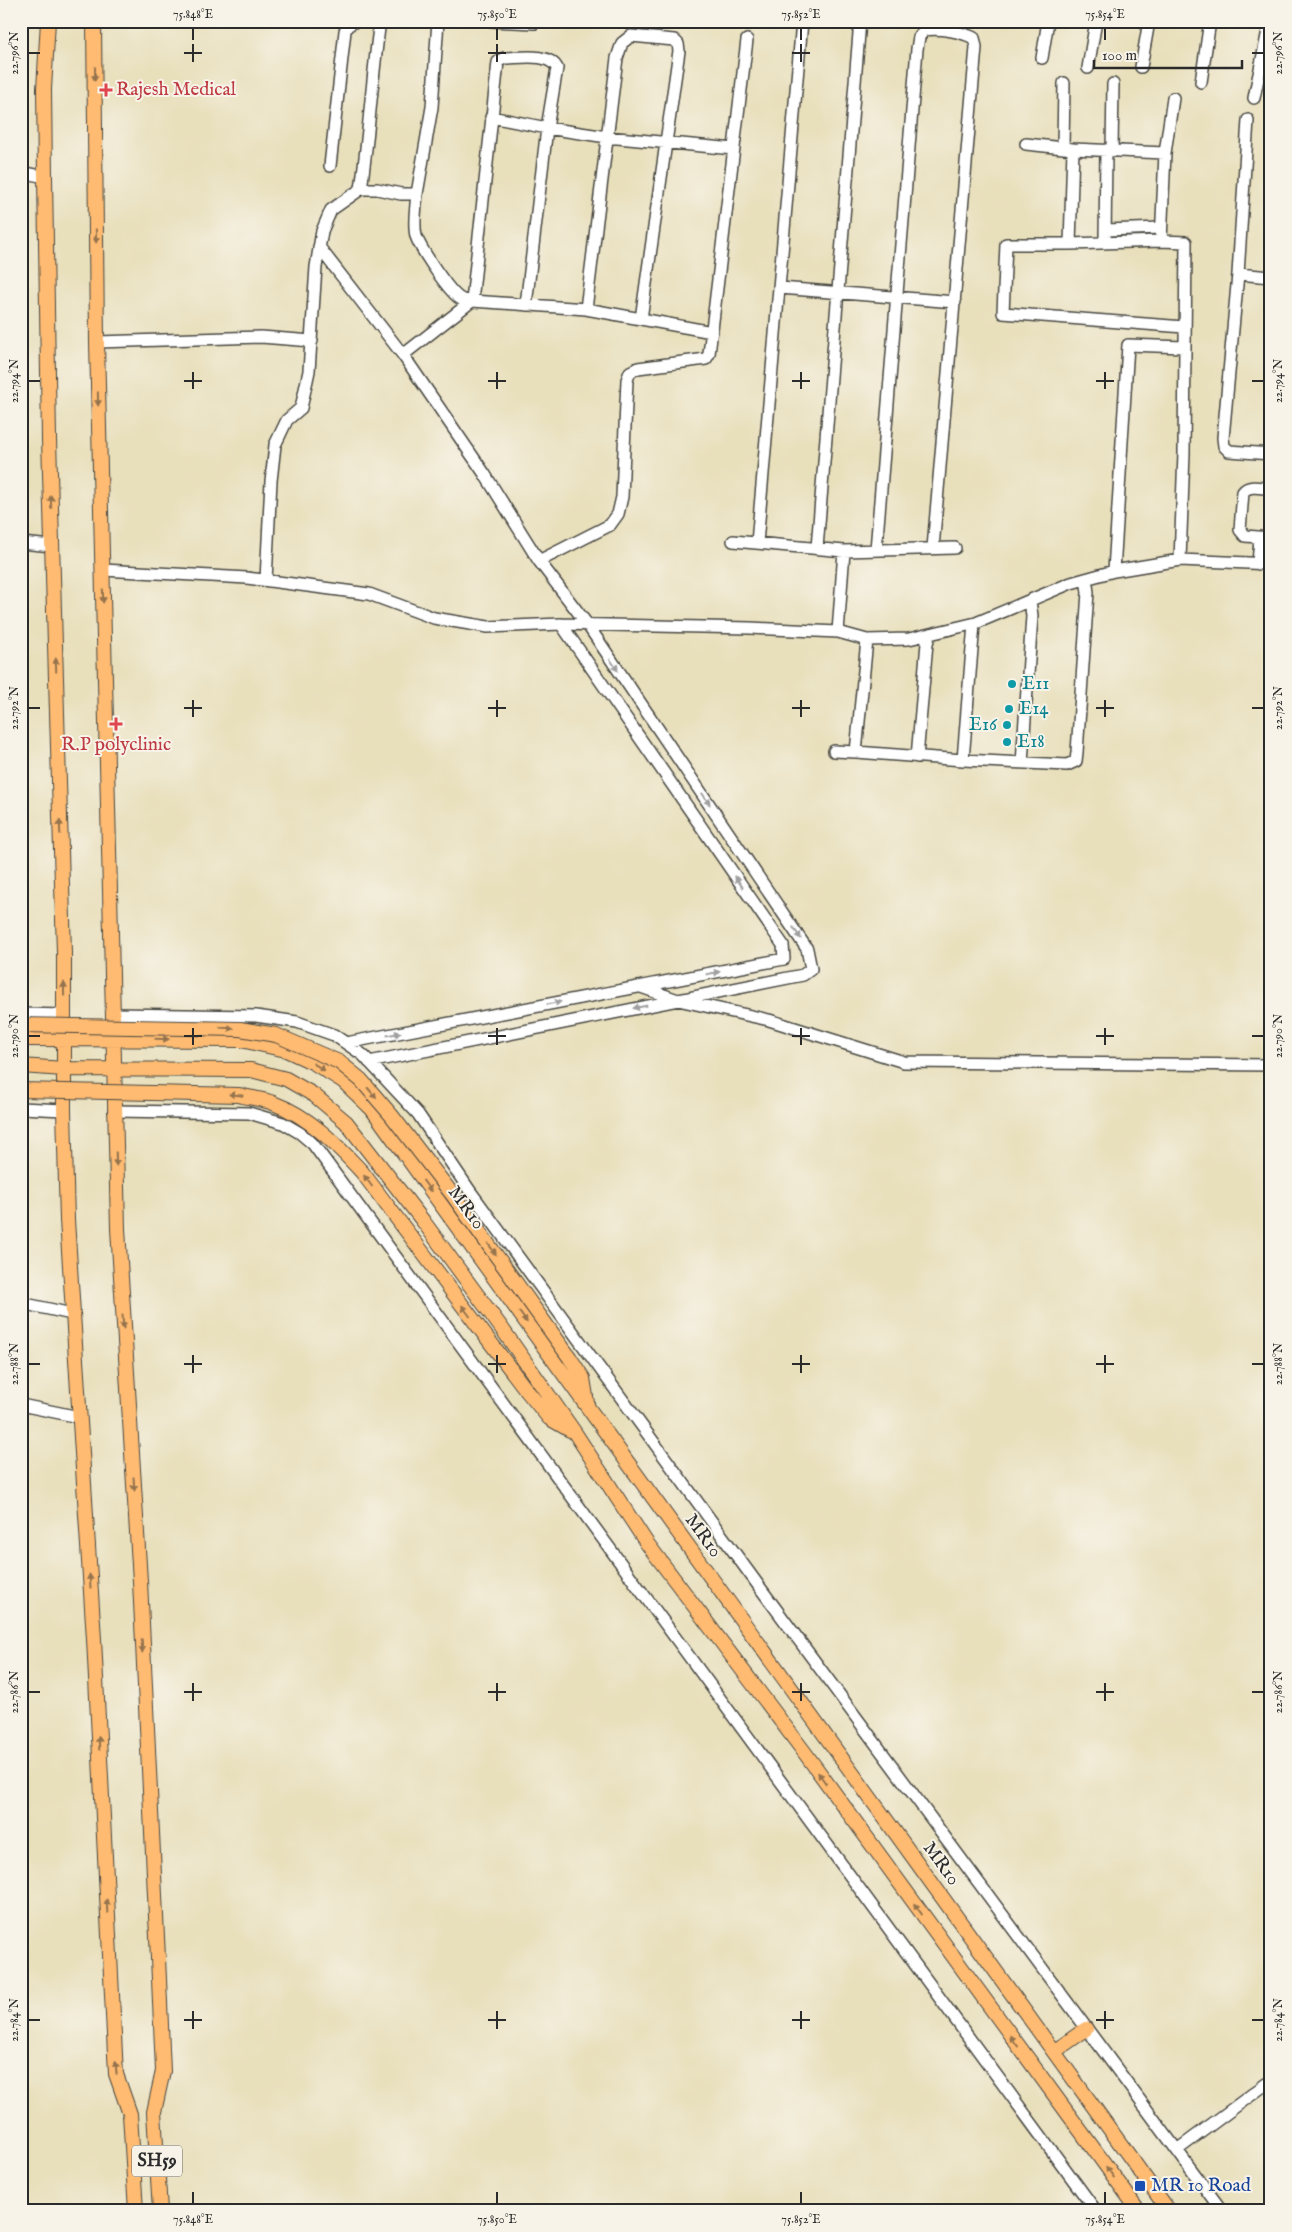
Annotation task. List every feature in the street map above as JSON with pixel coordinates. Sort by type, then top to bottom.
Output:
[{"type":"main road","points":[[47,22],[44,89],[45,177],[52,546],[65,1038],[64,1110],[72,1314],[80,1417]]},
{"type":"main road","points":[[95,23],[97,342],[114,1110]]},
{"type":"main road","points":[[21,1025],[240,1028],[276,1035],[339,1062],[360,1080],[392,1116],[452,1194],[583,1378],[588,1407]]},
{"type":"main road","name":"MR10","points":[[21,1039],[241,1040],[286,1050],[314,1063],[343,1081],[372,1109],[798,1701],[1055,2051],[1117,2141],[1169,2211]]},
{"type":"main road","points":[[21,1066],[251,1070],[286,1078],[314,1095],[346,1122],[411,1206],[575,1433],[646,1542],[805,1753],[1139,2211]]},
{"type":"main road","points":[[21,1090],[239,1095],[273,1103],[304,1119],[334,1142],[362,1172],[549,1418],[575,1433]]},
{"type":"main road","name":"SH59","points":[[114,1110],[118,1229],[139,1571],[163,2071],[154,2112],[160,2211]]},
{"type":"main road","name":"SH59","points":[[80,1417],[94,1640],[116,2074],[130,2114],[136,2211]]},
{"type":"main road","points":[[1055,2051],[1086,2029]]},
{"type":"street","points":[[330,166],[347,26],[356,21]]},
{"type":"street","points":[[360,190],[365,159],[378,21],[384,21]]},
{"type":"street","points":[[438,21],[432,107],[417,194],[415,227],[416,237],[425,255],[453,292],[461,300],[586,310],[712,332]]},
{"type":"street","points":[[492,21],[534,23],[536,21]]},
{"type":"street","points":[[757,543],[802,21]]},
{"type":"street","points":[[817,548],[860,21]]},
{"type":"street","points":[[1042,58],[1048,21]]},
{"type":"street","points":[[1088,68],[1096,21]]},
{"type":"street","points":[[1141,67],[1149,21]]},
{"type":"street","points":[[1201,82],[1210,21]]},
{"type":"street","points":[[1254,98],[1270,21]]},
{"type":"street","points":[[876,550],[917,50],[919,37],[924,30],[933,29],[965,34],[974,38],[976,47],[933,548]]},
{"type":"street","points":[[586,310],[617,58],[622,43],[631,36],[674,40],[678,44],[679,51],[641,319]]},
{"type":"street","points":[[539,561],[610,524],[618,514],[622,497],[627,380],[630,372],[638,368],[706,359],[709,354],[747,40]]},
{"type":"street","points":[[403,355],[472,301],[498,62],[504,58],[547,58],[554,62],[557,68],[547,128],[526,305]]},
{"type":"street","points":[[1064,83],[1068,149],[1070,244]]},
{"type":"street","points":[[1105,243],[1113,84]]},
{"type":"street","points":[[1161,241],[1165,153],[1173,98]]},
{"type":"street","points":[[491,117],[547,128],[607,136],[734,149]]},
{"type":"street","points":[[1248,120],[1238,274],[1223,438],[1224,446],[1229,451],[1271,454]]},
{"type":"street","points":[[1026,144],[1068,149],[1165,153]]},
{"type":"street","points":[[21,172],[45,177]]},
{"type":"street","points":[[266,580],[271,481],[275,445],[287,420],[301,408],[309,371],[312,322],[322,231],[331,210],[360,190],[417,194]]},
{"type":"street","points":[[1106,230],[1161,228]]},
{"type":"street","points":[[1180,560],[1184,452],[1186,242],[1006,244],[1003,313],[1184,327]]},
{"type":"street","points":[[320,247],[403,355],[484,472],[539,561],[587,624],[807,949],[811,968],[803,975],[369,1062]]},
{"type":"street","points":[[1238,274],[1271,276]]},
{"type":"street","points":[[780,288],[955,302]]},
{"type":"street","points":[[97,342],[261,337],[312,341]]},
{"type":"street","points":[[1114,571],[1128,345],[1184,347]]},
{"type":"street","points":[[1258,564],[1265,538],[1241,534],[1243,492],[1249,487],[1271,489]]},
{"type":"street","points":[[734,541],[844,551],[955,548]]},
{"type":"street","points":[[21,543],[52,546]]},
{"type":"street","points":[[838,632],[844,551]]},
{"type":"street","points":[[103,570],[266,580],[370,594],[434,618],[488,628],[587,624],[838,632],[867,640],[909,639],[974,624],[1086,579],[1114,571],[1180,560],[1271,564]]},
{"type":"street","points":[[834,751],[1067,765],[1076,761],[1088,592],[1086,579]]},
{"type":"street","points":[[1022,763],[1032,616],[1030,601]]},
{"type":"street","points":[[346,1043],[784,959],[783,946],[562,624]]},
{"type":"street","points":[[963,760],[974,624]]},
{"type":"street","points":[[917,757],[927,642],[930,634]]},
{"type":"street","points":[[856,752],[867,640]]},
{"type":"street","points":[[640,987],[678,1000],[769,1020],[904,1062],[1271,1065]]},
{"type":"street","points":[[21,1014],[64,1015]]},
{"type":"street","points":[[112,1014],[256,1016],[297,1022],[334,1035],[346,1043],[369,1062],[418,1114],[470,1191],[542,1291],[1222,2211]]},
{"type":"street","points":[[21,1108],[64,1110]]},
{"type":"street","points":[[114,1110],[249,1114],[283,1123],[300,1133],[313,1144],[1096,2211]]},
{"type":"street","points":[[21,1303],[72,1314]]},
{"type":"street","points":[[21,1405],[80,1417]]},
{"type":"street","points":[[1177,2150],[1266,2084]]},
{"type":"place","name":"Rajesh Medical","points":[[106,90]]},
{"type":"place","name":"E11","points":[[1012,684]]},
{"type":"place","name":"E14","points":[[1009,709]]},
{"type":"place","name":"R.P polyclinic","points":[[116,724]]},
{"type":"place","name":"E16","points":[[1007,725]]},
{"type":"place","name":"E18","points":[[1007,742]]},
{"type":"place","name":"MR 10 Road","points":[[1140,2186]]}]
